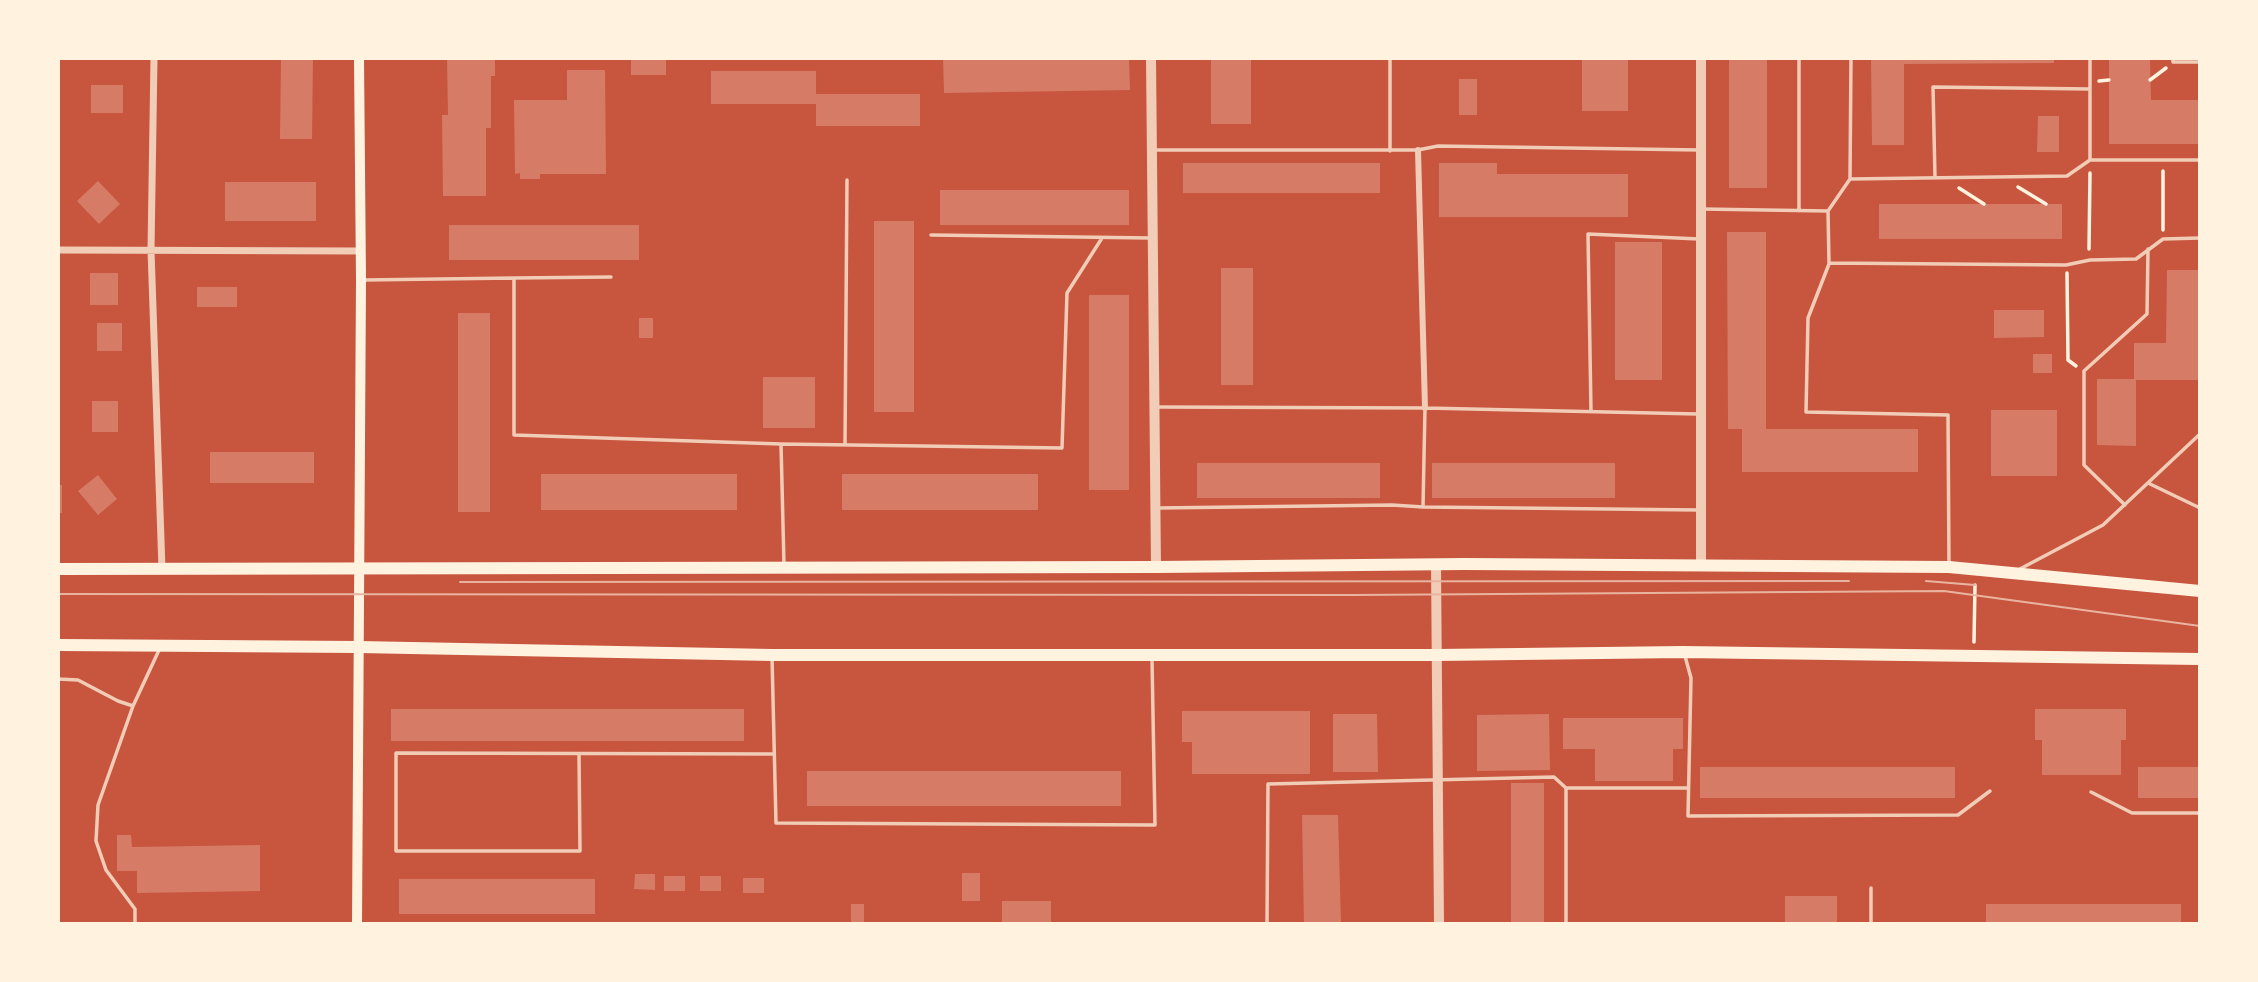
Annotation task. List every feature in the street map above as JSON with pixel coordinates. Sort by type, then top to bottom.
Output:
[{"type":"main road","points":[[356,924],[361,280],[359,58]]},
{"type":"main road","points":[[58,569],[1436,565],[1949,568],[2200,591]]},
{"type":"main road","points":[[58,645],[359,647],[772,655],[1437,655],[1683,652],[2200,659]]},
{"type":"street","points":[[154,58],[152,250],[162,569]]},
{"type":"street","points":[[1151,58],[1156,567]]},
{"type":"street","points":[[1701,58],[1701,566]]},
{"type":"street","points":[[1418,150],[1424,408]]},
{"type":"street","points":[[58,250],[361,251]]},
{"type":"street","points":[[1436,565],[1439,924]]},
{"type":"lane","points":[[1391,58],[1391,151]]},
{"type":"lane","points":[[1799,58],[1799,211]]},
{"type":"lane","points":[[1851,58],[1850,179],[1828,211],[1829,264],[1808,318],[1806,412],[1948,415],[1949,568]]},
{"type":"lane","points":[[2090,58],[2091,160]]},
{"type":"lane","points":[[2173,60],[2200,62]]},
{"type":"lane","points":[[1935,178],[1933,87],[2091,89]]},
{"type":"lane","points":[[1152,150],[1391,151],[1438,146],[1701,150]]},
{"type":"lane","points":[[1850,179],[2067,176],[2091,160],[2200,160]]},
{"type":"lane","points":[[845,445],[847,180]]},
{"type":"lane","points":[[1702,209],[1828,211]]},
{"type":"lane","points":[[1591,411],[1588,234],[1701,239]]},
{"type":"lane","points":[[931,235],[1152,238]]},
{"type":"lane","points":[[513,278],[513,435],[780,444],[1062,448],[1067,293],[1101,238]]},
{"type":"lane","points":[[1829,264],[2066,265],[2090,260],[2136,260],[2163,239],[2200,239]]},
{"type":"lane","points":[[2125,505],[2084,465],[2084,371],[2147,314],[2148,250]]},
{"type":"lane","points":[[2090,254],[2090,260]]},
{"type":"lane","points":[[361,280],[611,277]]},
{"type":"lane","points":[[1154,407],[1424,408],[1701,414]]},
{"type":"lane","points":[[1423,508],[1424,408]]},
{"type":"lane","points":[[2013,573],[2103,525],[2200,434]]},
{"type":"lane","points":[[780,444],[784,566]]},
{"type":"lane","points":[[2148,483],[2200,508]]},
{"type":"lane","points":[[1155,508],[1392,505],[1423,508],[1701,510]]},
{"type":"lane","points":[[135,924],[135,909],[106,870],[96,841],[98,806],[133,706],[162,645]]},
{"type":"lane","points":[[1683,652],[1691,678],[1688,816],[1958,815],[1990,791]]},
{"type":"lane","points":[[772,655],[776,823],[1155,825],[1152,654]]},
{"type":"lane","points":[[58,679],[78,680],[133,706]]},
{"type":"lane","points":[[579,754],[580,851],[396,851],[396,753],[775,754]]},
{"type":"lane","points":[[1267,924],[1268,784],[1554,776],[1566,788],[1688,788]]},
{"type":"lane","points":[[1566,788],[1566,924]]},
{"type":"lane","points":[[2091,792],[2132,813],[2200,813]]},
{"type":"lane","points":[[1871,888],[1871,924]]},
{"type":"path","points":[[2150,80],[2173,60]]},
{"type":"path","points":[[2090,254],[2091,160]]},
{"type":"path","points":[[2163,160],[2163,230]]},
{"type":"path","points":[[2000,177],[2046,204]]},
{"type":"path","points":[[1942,178],[1984,204]]},
{"type":"path","points":[[2066,265],[2068,360],[2084,371]]},
{"type":"path","points":[[1975,582],[1975,642]]},
{"type":"building","points":[[281,58],[313,58],[312,139],[280,139]]},
{"type":"building","points":[[447,58],[495,58],[495,76],[491,76],[491,128],[486,128],[486,196],[443,196],[442,115],[448,115]]},
{"type":"building","points":[[631,58],[666,58],[666,75],[631,75]]},
{"type":"building","points":[[943,58],[1129,58],[1130,90],[944,93]]},
{"type":"building","points":[[1211,58],[1251,58],[1251,124],[1211,124]]},
{"type":"building","points":[[1582,58],[1628,58],[1628,111],[1582,111]]},
{"type":"building","points":[[1729,58],[1767,58],[1767,188],[1729,188]]},
{"type":"building","points":[[1871,58],[2054,58],[2054,63],[1904,64],[1904,145],[1872,145]]},
{"type":"building","points":[[2109,58],[2150,58],[2151,100],[2200,100],[2200,144],[2109,144]]},
{"type":"building","points":[[567,70],[605,70],[606,174],[540,174],[540,179],[520,179],[520,173],[515,174],[514,100],[567,100]]},
{"type":"building","points":[[711,71],[816,71],[816,94],[920,94],[920,126],[816,126],[816,104],[711,104]]},
{"type":"building","points":[[1459,79],[1477,79],[1477,115],[1459,115]]},
{"type":"building","points":[[91,85],[123,85],[123,113],[91,113]]},
{"type":"building","points":[[2038,116],[2059,116],[2059,152],[2037,152]]},
{"type":"building","points":[[1183,163],[1380,163],[1380,193],[1183,193]]},
{"type":"building","points":[[1439,163],[1497,163],[1497,174],[1628,174],[1628,217],[1439,217]]},
{"type":"building","points":[[98,181],[120,204],[99,224],[77,201]]},
{"type":"building","points":[[225,182],[316,182],[316,221],[225,221]]},
{"type":"building","points":[[940,190],[1129,190],[1129,225],[940,225]]},
{"type":"building","points":[[1879,204],[2062,204],[2062,239],[1879,239]]},
{"type":"building","points":[[874,221],[914,221],[914,412],[874,412]]},
{"type":"building","points":[[449,225],[639,225],[639,260],[449,260]]},
{"type":"building","points":[[1727,232],[1766,232],[1766,429],[1918,429],[1918,472],[1742,472],[1742,429],[1728,429]]},
{"type":"building","points":[[1615,242],[1662,242],[1662,380],[1615,380]]},
{"type":"building","points":[[1221,268],[1253,268],[1253,385],[1221,385]]},
{"type":"building","points":[[2167,270],[2200,270],[2198,380],[2136,380],[2136,446],[2097,445],[2097,379],[2134,379],[2134,343],[2166,343]]},
{"type":"building","points":[[90,273],[118,273],[118,305],[90,305]]},
{"type":"building","points":[[197,287],[237,287],[237,307],[197,307]]},
{"type":"building","points":[[1089,295],[1129,295],[1129,490],[1089,490]]},
{"type":"building","points":[[1994,310],[2044,310],[2044,337],[1994,338]]},
{"type":"building","points":[[458,313],[490,313],[490,512],[458,512]]},
{"type":"building","points":[[639,318],[653,318],[653,338],[639,338]]},
{"type":"building","points":[[97,323],[122,323],[122,351],[97,351]]},
{"type":"building","points":[[2033,354],[2052,354],[2052,373],[2033,373]]},
{"type":"building","points":[[763,377],[815,377],[815,428],[763,428]]},
{"type":"building","points":[[92,401],[118,401],[118,432],[92,432]]},
{"type":"building","points":[[1991,410],[2057,410],[2057,476],[1991,476]]},
{"type":"building","points":[[210,452],[314,452],[314,483],[210,483]]},
{"type":"building","points":[[1197,463],[1380,463],[1380,498],[1197,498]]},
{"type":"building","points":[[1432,463],[1615,463],[1615,498],[1432,498]]},
{"type":"building","points":[[541,474],[737,474],[737,510],[541,510]]},
{"type":"building","points":[[842,474],[1038,474],[1038,510],[842,510]]},
{"type":"building","points":[[98,475],[117,499],[98,515],[78,491]]},
{"type":"building","points":[[58,485],[62,485],[62,513],[58,513]]},
{"type":"building","points":[[391,709],[744,709],[744,741],[391,741]]},
{"type":"building","points":[[2035,709],[2126,709],[2126,740],[2121,740],[2121,775],[2042,775],[2042,740],[2035,740]]},
{"type":"building","points":[[1182,711],[1310,711],[1310,774],[1192,774],[1192,742],[1182,742]]},
{"type":"building","points":[[1333,714],[1377,714],[1378,772],[1333,772]]},
{"type":"building","points":[[1549,714],[1550,770],[1477,771],[1477,715]]},
{"type":"building","points":[[1563,718],[1683,718],[1683,749],[1673,749],[1673,781],[1595,781],[1595,749],[1563,749]]},
{"type":"building","points":[[1700,767],[1955,767],[1955,798],[1700,798]]},
{"type":"building","points":[[2138,767],[2200,767],[2200,798],[2138,798]]},
{"type":"building","points":[[807,771],[1121,771],[1121,806],[807,806]]},
{"type":"building","points":[[1511,783],[1544,783],[1544,924],[1511,924]]},
{"type":"building","points":[[1302,815],[1338,815],[1341,924],[1304,924]]},
{"type":"building","points":[[117,835],[131,835],[132,847],[260,845],[260,891],[137,893],[137,871],[117,871]]},
{"type":"building","points":[[962,873],[980,873],[980,901],[962,901]]},
{"type":"building","points":[[635,874],[655,874],[655,890],[634,889]]},
{"type":"building","points":[[664,876],[685,876],[685,891],[664,891]]},
{"type":"building","points":[[700,876],[721,876],[721,891],[700,891]]},
{"type":"building","points":[[743,878],[764,878],[764,893],[743,893]]},
{"type":"building","points":[[399,879],[595,879],[595,914],[399,914]]},
{"type":"building","points":[[1785,896],[1837,896],[1837,924],[1785,924]]},
{"type":"building","points":[[1002,901],[1051,901],[1051,924],[1002,924]]},
{"type":"building","points":[[851,904],[864,904],[864,924],[851,924]]},
{"type":"building","points":[[1986,904],[2181,904],[2181,924],[1986,924]]},
{"type":"tram line","points":[[460,582],[1849,581]]},
{"type":"tram line","points":[[1926,581],[1975,585]]},
{"type":"tram line","points":[[58,594],[1353,595],[1944,591],[2200,626]]}]
